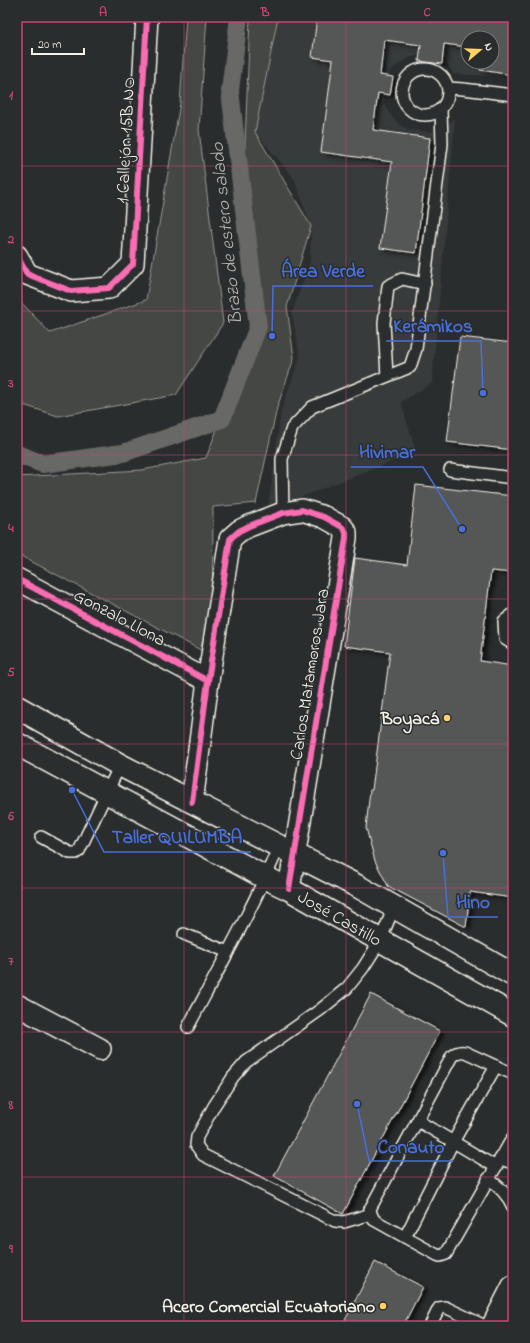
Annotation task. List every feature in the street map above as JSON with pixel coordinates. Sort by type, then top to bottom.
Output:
[{"type":"street","name":"1 Callejón 15B NO","points":[[17,256],[27,274],[71,291],[109,288],[133,264],[147,17]]},
{"type":"street","name":"Carlos Matamoros Jara","points":[[283,513],[302,510],[324,517],[342,527],[346,532],[287,850],[289,889]]},
{"type":"street","points":[[192,802],[208,681],[230,539],[239,531],[283,513]]},
{"type":"street","name":"Gonzalo Llona","points":[[17,579],[208,681]]},
{"type":"street","name":"José Castillo","points":[[17,707],[120,765],[287,850],[394,907],[513,975]]},
{"type":"street","name":"José Castillo","points":[[17,744],[106,793],[289,889],[513,1015]]},
{"type":"street","points":[[17,1005],[100,1049]]},
{"type":"street","points":[[493,1326],[513,1287]]},
{"type":"lane","points":[[427,68],[437,72],[445,79],[448,88],[447,99],[441,109],[433,114],[422,115],[413,112],[406,104],[402,95],[403,84],[409,76],[417,70],[427,68]]},
{"type":"lane","points":[[448,88],[513,95]]},
{"type":"lane","points":[[283,513],[282,459],[292,428],[312,407],[410,367],[416,349],[442,144],[441,109]]},
{"type":"lane","points":[[387,376],[384,323],[388,286],[402,279],[425,284]]},
{"type":"lane","points":[[450,470],[513,478]]},
{"type":"lane","points":[[513,614],[504,621],[505,639],[513,644]]},
{"type":"lane","points":[[41,837],[70,853],[76,853],[79,851],[120,765]]},
{"type":"lane","points":[[188,1027],[266,878],[287,850]]},
{"type":"lane","points":[[371,1214],[344,1222],[335,1221],[203,1155],[196,1145],[197,1137],[214,1106],[233,1077],[246,1062],[320,1010],[347,988],[363,968],[380,941],[394,907]]},
{"type":"lane","points":[[184,934],[228,952]]},
{"type":"lane","points":[[513,1074],[465,1052],[458,1052],[452,1056],[370,1209],[374,1220],[437,1255],[440,1256],[446,1254],[513,1137]]},
{"type":"lane","points":[[404,1237],[453,1142],[496,1066]]},
{"type":"lane","points":[[418,1121],[453,1142],[498,1162],[513,1163]]},
{"type":"lane","points":[[488,1179],[506,1195],[513,1207]]},
{"type":"lane","points":[[430,1326],[439,1308],[445,1307],[485,1326]]},
{"type":"shaded area","points":[[186,17],[207,17],[199,130],[223,323],[176,395],[58,416],[17,403],[17,298],[50,333],[146,300],[180,103]]},
{"type":"shaded area","points":[[250,17],[278,17],[255,132],[311,226],[287,307],[294,358],[277,408],[256,503],[213,507],[212,656],[17,554],[17,477],[142,470],[206,458],[261,314],[243,194]]},
{"type":"shaded area","points":[[278,17],[513,17],[513,77],[453,74],[448,65],[436,57],[423,55],[412,57],[402,62],[391,70],[385,81],[383,90],[385,105],[391,116],[400,125],[409,130],[430,132],[446,127],[455,118],[432,383],[401,402],[416,452],[268,510],[281,410],[300,357],[292,313],[310,261],[311,226],[294,178],[255,132]]},
{"type":"building","points":[[317,17],[513,17],[513,75],[480,70],[500,70],[500,30],[460,30],[460,46],[444,44],[442,64],[419,61],[421,45],[384,40],[380,75],[393,77],[390,95],[378,93],[373,130],[430,138],[416,253],[380,248],[392,162],[321,152],[333,60],[312,57]]},
{"type":"building","points":[[460,337],[513,343],[513,450],[447,442]]},
{"type":"building","points":[[416,485],[513,496],[513,573],[491,571],[480,661],[513,666],[513,898],[470,892],[466,927],[388,886],[375,861],[366,828],[390,652],[344,646],[355,558],[407,565]]},
{"type":"building","points":[[371,994],[440,1031],[343,1214],[274,1176]]},
{"type":"building","name":"Acero Comercial Ecuatoriano","points":[[375,1262],[423,1287],[403,1326],[342,1326]]},
{"type":"waterway","name":"Brazo de estero salado","points":[[17,454],[43,464],[123,453],[222,419],[258,327],[230,91],[239,17]]},
{"type":"cycle path","points":[[17,256],[27,274],[71,291],[109,288],[133,264],[147,17]]},
{"type":"cycle path","points":[[192,802],[208,681],[230,539],[239,531],[249,526],[283,513],[302,510],[324,517],[342,527],[346,532],[346,538],[289,889]]},
{"type":"cycle path","points":[[17,579],[208,681]]},
{"type":"place","name":"Área Verde","points":[[272,336]]},
{"type":"place","name":"Kerámikos","points":[[483,393]]},
{"type":"place","name":"Hivimar","points":[[462,529]]},
{"type":"place","name":"Boyacá","points":[[447,718]]},
{"type":"place","name":"Taller QUILUMBA","points":[[72,790]]},
{"type":"place","name":"Hino","points":[[443,853]]},
{"type":"place","name":"Conauto","points":[[357,1104]]},
{"type":"place","name":"Acero Comercial Ecuatoriano","points":[[383,1306]]}]
